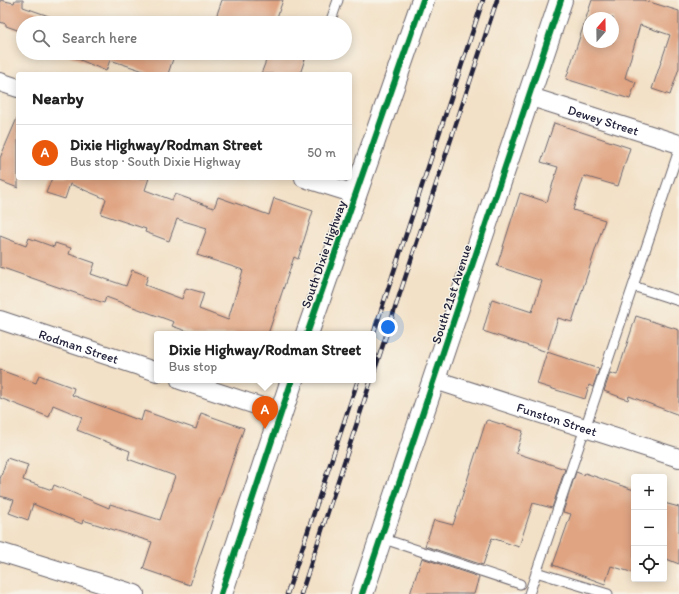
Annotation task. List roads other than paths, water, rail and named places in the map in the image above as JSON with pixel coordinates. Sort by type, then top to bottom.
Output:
[{"type":"main road","name":"South Dixie Highway","points":[[308,331],[423,0]]},
{"type":"main road","name":"South 21st Avenue","points":[[362,594],[435,380],[560,0]]},
{"type":"main road","points":[[221,594],[291,383]]},
{"type":"street","points":[[0,82],[16,87]]},
{"type":"street","name":"Dewey Street","points":[[528,96],[679,144]]},
{"type":"street","points":[[310,180],[355,194]]},
{"type":"street","name":"Rodman Street","points":[[0,320],[154,371]]},
{"type":"street","name":"Funston Street","points":[[435,380],[679,458]]},
{"type":"street","points":[[189,383],[280,413]]},
{"type":"street","points":[[0,552],[135,594]]},
{"type":"lane","points":[[332,16],[338,0]]},
{"type":"lane","points":[[529,594],[679,150]]},
{"type":"lane","points":[[633,286],[679,301]]},
{"type":"lane","points":[[381,538],[520,584]]},
{"type":"lane","points":[[536,572],[608,594]]},
{"type":"railway","points":[[374,331],[483,0]]},
{"type":"railway","points":[[376,366],[497,0]]},
{"type":"railway","points":[[287,594],[357,383]]},
{"type":"railway","points":[[301,594],[370,383]]},
{"type":"place","name":"Dixie Highway/Rodman Street","points":[[265,429]]}]
